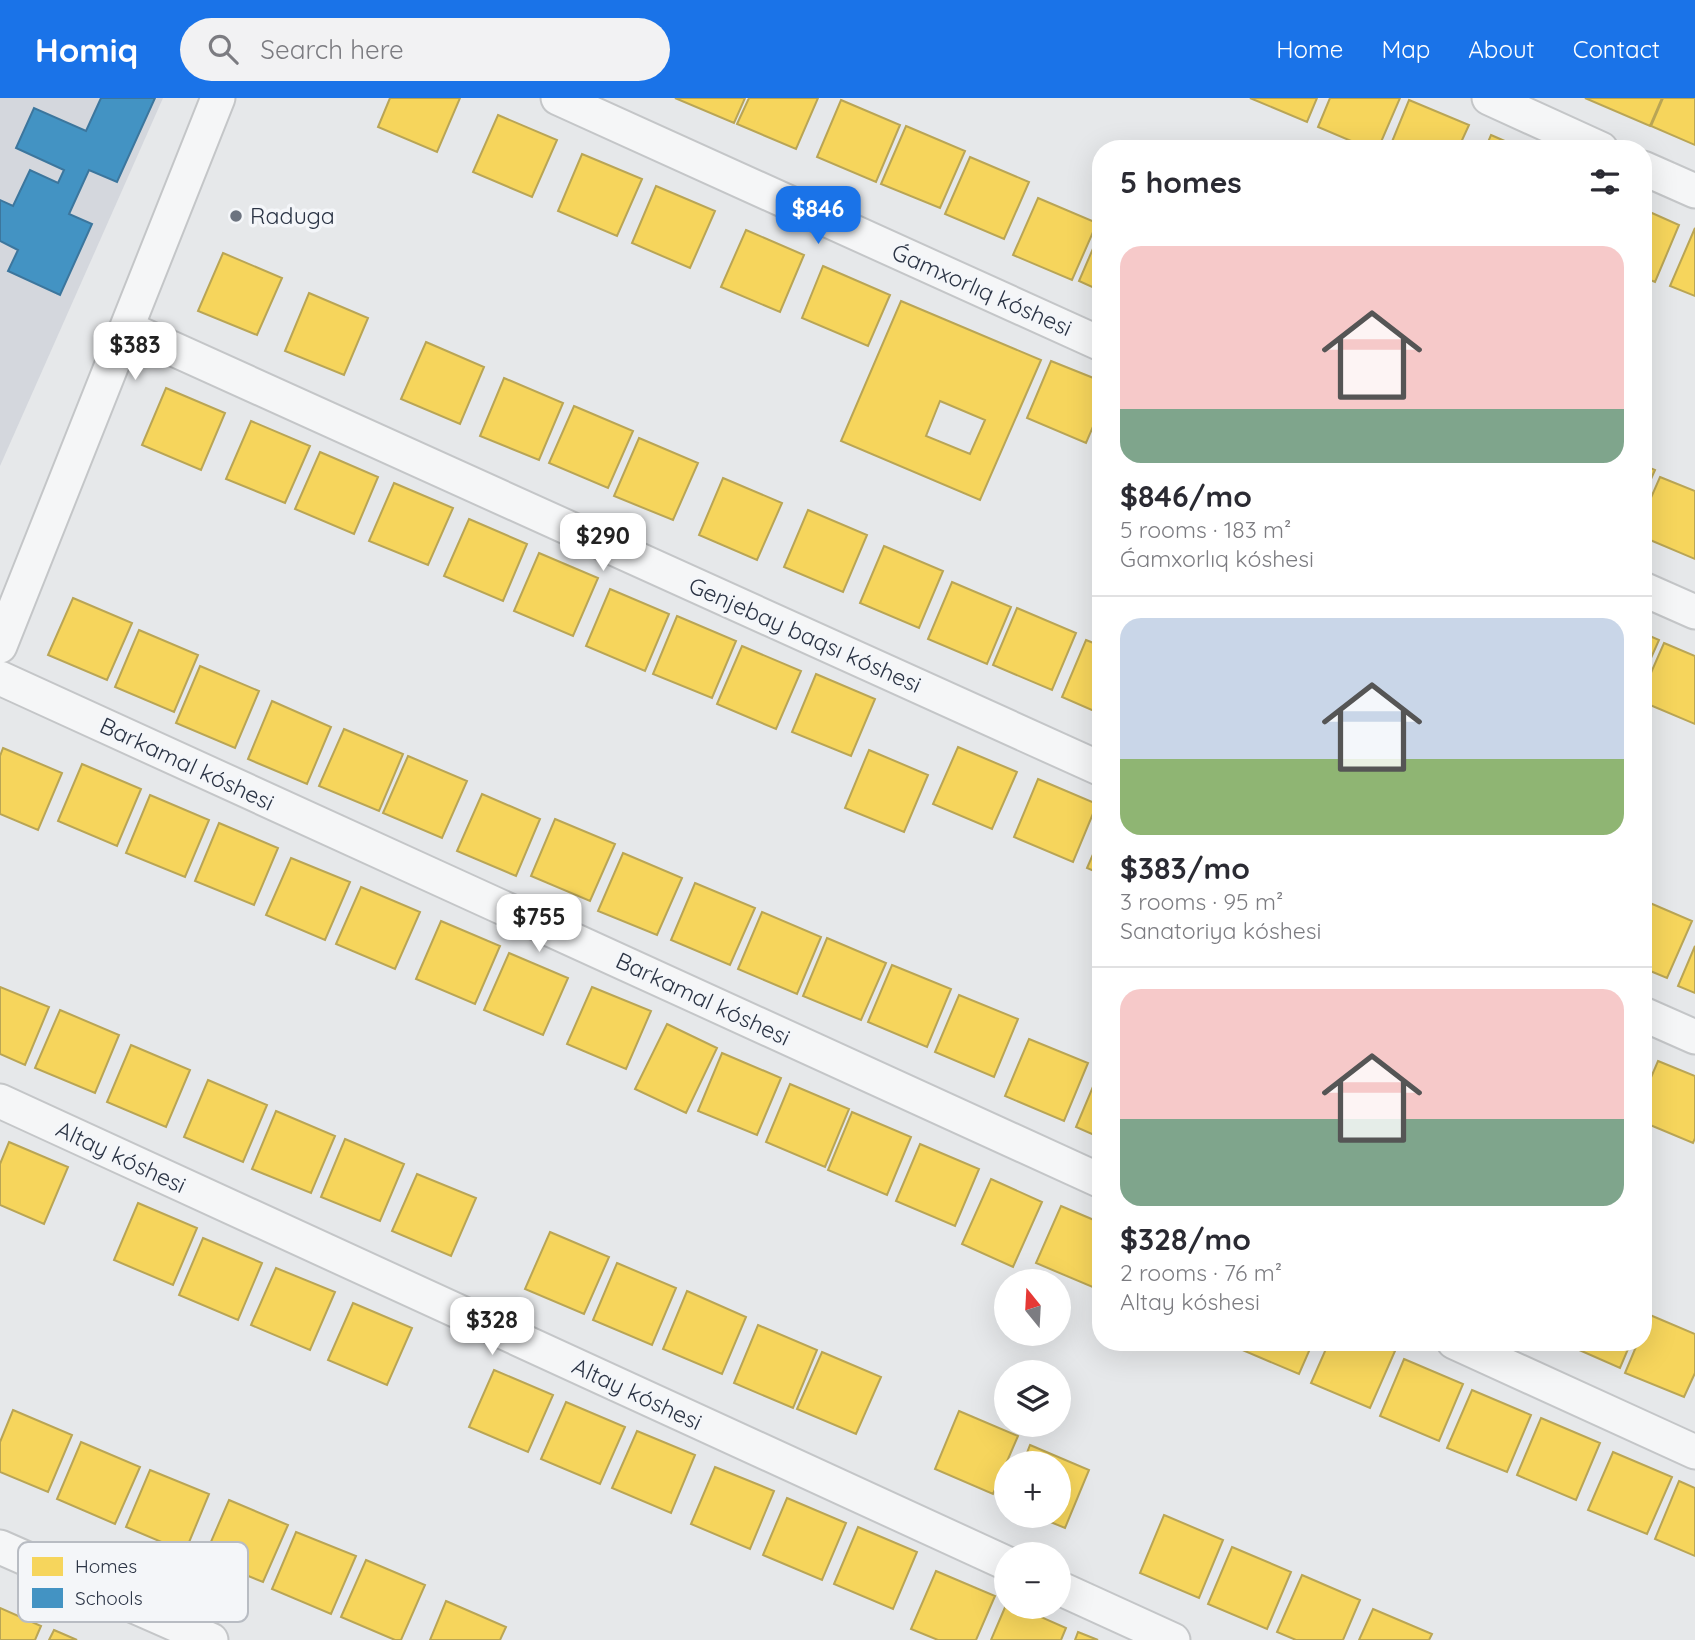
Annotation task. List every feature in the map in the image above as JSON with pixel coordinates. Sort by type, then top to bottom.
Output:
[{"type":"street","points":[[0,646],[218,98]]},
{"type":"street","name":"Ǵamxorlıq kóshesi","points":[[558,98],[1092,340]]},
{"type":"street","points":[[1489,98],[1581,140]]},
{"type":"street","points":[[1652,172],[1695,191]]},
{"type":"street","name":"Genjebay baqsı kóshesi","points":[[127,328],[1092,765]]},
{"type":"street","points":[[1652,593],[1695,612]]},
{"type":"street","name":"Barkamal kóshesi","points":[[0,678],[1092,1177]]},
{"type":"street","points":[[1652,1018],[1695,1037]]},
{"type":"street","name":"Altay kóshesi","points":[[0,1101],[994,1557]]},
{"type":"street","points":[[1474,1351],[1695,1452]]},
{"type":"street","points":[[0,1547],[18,1555]]},
{"type":"street","points":[[1071,1593],[1173,1640]]},
{"type":"street","points":[[170,1622],[211,1640]]},
{"type":"shaded area","points":[[0,98],[163,98],[0,466]]},
{"type":"building: Homes","points":[[390,98],[460,98],[437,152],[378,127]]},
{"type":"building: Homes","points":[[675,98],[745,98],[734,123]]},
{"type":"building: Homes","points":[[749,98],[818,98],[796,149],[737,124]]},
{"type":"building: Homes","points":[[1250,98],[1317,98],[1307,122]]},
{"type":"building: Homes","points":[[1330,98],[1400,98],[1382,140],[1349,140],[1318,127]]},
{"type":"building: Homes","points":[[1585,98],[1662,98],[1650,126]]},
{"type":"building: Homes","points":[[1663,98],[1695,98],[1695,145],[1651,126]]},
{"type":"building: Homes","points":[[841,100],[900,125],[876,182],[817,157]]},
{"type":"building: Homes","points":[[1409,100],[1469,125],[1462,140],[1393,140]]},
{"type":"building: Homes","points":[[498,115],[557,140],[532,197],[473,172]]},
{"type":"building: Homes","points":[[906,126],[965,151],[940,208],[881,184]]},
{"type":"building: Homes","points":[[1491,135],[1502,140],[1489,140]]},
{"type":"building: Homes","points":[[582,154],[642,179],[617,236],[558,211]]},
{"type":"building: Homes","points":[[970,157],[1029,182],[1004,239],[945,214]]},
{"type":"building: Homes","points":[[656,186],[715,211],[690,268],[632,243]]},
{"type":"building: Homes","points":[[1038,198],[1092,221],[1092,234],[1072,280],[1013,255]]},
{"type":"building: Homes","points":[[1652,213],[1679,225],[1655,282],[1652,281]]},
{"type":"building: Homes","points":[[1695,228],[1695,296],[1670,286]]},
{"type":"building: Homes","points":[[746,230],[804,255],[780,312],[721,287]]},
{"type":"building: Homes","points":[[1092,251],[1092,287],[1079,281]]},
{"type":"building: Homes","points":[[223,253],[282,278],[257,335],[198,311]]},
{"type":"building: Homes","points":[[823,266],[890,295],[868,346],[802,318]]},
{"type":"building: Homes","points":[[309,293],[368,318],[344,375],[285,351]]},
{"type":"building: Homes","points":[[901,301],[1041,360],[980,500],[841,441]],"holes":[[[940,401],[985,420],[970,454],[926,436]]]},
{"type":"building: Homes","points":[[426,342],[484,367],[460,424],[401,399]]},
{"type":"building: Homes","points":[[1051,361],[1092,377],[1092,429],[1086,443],[1027,418]]},
{"type":"building: Homes","points":[[504,378],[563,403],[539,460],[480,436]]},
{"type":"building: Homes","points":[[166,388],[225,413],[201,470],[142,445]]},
{"type":"building: Homes","points":[[574,406],[633,431],[608,488],[549,463]]},
{"type":"building: Homes","points":[[251,421],[310,446],[285,503],[226,479]]},
{"type":"building: Homes","points":[[639,438],[698,463],[673,520],[614,496]]},
{"type":"building: Homes","points":[[320,452],[378,477],[354,534],[295,509]]},
{"type":"building: Homes","points":[[1660,477],[1695,491],[1695,559],[1652,541],[1652,495]]},
{"type":"building: Homes","points":[[723,478],[782,503],[757,560],[699,535]]},
{"type":"building: Homes","points":[[394,483],[453,508],[428,565],[369,541]]},
{"type":"building: Homes","points":[[808,510],[867,535],[843,592],[784,567]]},
{"type":"building: Homes","points":[[469,519],[527,544],[503,601],[444,576]]},
{"type":"building: Homes","points":[[884,546],[943,571],[919,628],[860,603]]},
{"type":"building: Homes","points":[[539,553],[598,578],[573,636],[514,611]]},
{"type":"building: Homes","points":[[952,582],[1011,607],[987,664],[928,639]]},
{"type":"building: Homes","points":[[610,589],[669,614],[645,671],[586,646]]},
{"type":"building: Homes","points":[[73,598],[132,623],[107,680],[48,655]]},
{"type":"building: Homes","points":[[1017,608],[1076,633],[1052,690],[993,665]]},
{"type":"building: Homes","points":[[677,616],[736,641],[712,698],[653,674]]},
{"type":"building: Homes","points":[[139,630],[198,655],[174,712],[115,687]]},
{"type":"building: Homes","points":[[1652,637],[1659,640],[1652,656]]},
{"type":"building: Homes","points":[[1086,640],[1092,642],[1092,710],[1062,697]]},
{"type":"building: Homes","points":[[1664,643],[1695,656],[1695,724],[1652,706],[1652,670]]},
{"type":"building: Homes","points":[[742,646],[801,671],[776,729],[717,704]]},
{"type":"building: Homes","points":[[200,666],[259,691],[235,748],[176,723]]},
{"type":"building: Homes","points":[[816,674],[875,699],[851,756],[792,732]]},
{"type":"building: Homes","points":[[272,701],[331,727],[307,784],[248,759]]},
{"type":"building: Homes","points":[[344,729],[403,754],[379,811],[319,786]]},
{"type":"building: Homes","points":[[958,747],[1017,772],[992,829],[933,804]]},
{"type":"building: Homes","points":[[3,748],[62,773],[38,830],[0,814],[0,756]]},
{"type":"building: Homes","points":[[869,750],[928,775],[904,832],[845,808]]},
{"type":"building: Homes","points":[[408,756],[467,781],[442,838],[383,813]]},
{"type":"building: Homes","points":[[82,764],[141,789],[117,846],[58,821]]},
{"type":"building: Homes","points":[[1038,779],[1092,802],[1092,816],[1073,862],[1014,837]]},
{"type":"building: Homes","points":[[482,794],[540,819],[516,876],[457,851]]},
{"type":"building: Homes","points":[[150,795],[209,820],[185,877],[126,853]]},
{"type":"building: Homes","points":[[555,819],[615,844],[590,901],[531,876]]},
{"type":"building: Homes","points":[[219,823],[278,848],[254,905],[195,881]]},
{"type":"building: Homes","points":[[623,853],[682,878],[657,935],[598,911]]},
{"type":"building: Homes","points":[[1092,857],[1092,870],[1087,868]]},
{"type":"building: Homes","points":[[291,858],[350,882],[325,940],[266,915]]},
{"type":"building: Homes","points":[[695,883],[755,908],[730,965],[671,940]]},
{"type":"building: Homes","points":[[361,887],[420,912],[395,969],[336,944]]},
{"type":"building: Homes","points":[[1652,904],[1692,921],[1667,978],[1652,972]]},
{"type":"building: Homes","points":[[762,912],[821,937],[797,994],[738,969]]},
{"type":"building: Homes","points":[[441,921],[500,946],[475,1004],[416,979]]},
{"type":"building: Homes","points":[[827,938],[886,963],[861,1020],[803,996]]},
{"type":"building: Homes","points":[[1695,946],[1695,993],[1678,986]]},
{"type":"building: Homes","points":[[509,953],[568,978],[543,1035],[484,1010]]},
{"type":"building: Homes","points":[[892,965],[951,989],[927,1047],[868,1022]]},
{"type":"building: Homes","points":[[0,987],[49,1007],[25,1065],[0,1054]]},
{"type":"building: Homes","points":[[592,987],[651,1011],[626,1069],[567,1044]]},
{"type":"building: Homes","points":[[959,995],[1018,1019],[994,1077],[935,1052]]},
{"type":"building: Homes","points":[[60,1010],[119,1035],[95,1093],[35,1068]]},
{"type":"building: Homes","points":[[667,1024],[717,1048],[686,1113],[635,1089]]},
{"type":"building: Homes","points":[[1029,1039],[1088,1063],[1064,1121],[1005,1096]]},
{"type":"building: Homes","points":[[131,1045],[190,1070],[166,1127],[107,1102]]},
{"type":"building: Homes","points":[[722,1053],[781,1078],[757,1135],[698,1111]]},
{"type":"building: Homes","points":[[1658,1061],[1695,1076],[1693,1143],[1652,1126],[1652,1075]]},
{"type":"building: Homes","points":[[208,1080],[267,1105],[243,1162],[184,1137]]},
{"type":"building: Homes","points":[[790,1084],[849,1109],[825,1167],[766,1142]]},
{"type":"building: Homes","points":[[1092,1089],[1092,1134],[1076,1127]]},
{"type":"building: Homes","points":[[276,1111],[335,1136],[311,1193],[252,1169]]},
{"type":"building: Homes","points":[[852,1112],[911,1137],[887,1195],[828,1170]]},
{"type":"building: Homes","points":[[345,1139],[404,1164],[380,1221],[321,1197]]},
{"type":"building: Homes","points":[[9,1142],[68,1167],[44,1224],[0,1205],[0,1164]]},
{"type":"building: Homes","points":[[920,1144],[979,1169],[955,1226],[896,1201]]},
{"type":"building: Homes","points":[[417,1174],[476,1198],[451,1256],[392,1231]]},
{"type":"building: Homes","points":[[991,1179],[1042,1202],[1013,1267],[962,1244]]},
{"type":"building: Homes","points":[[138,1203],[197,1228],[173,1285],[114,1260]]},
{"type":"building: Homes","points":[[1061,1206],[1092,1219],[1092,1287],[1071,1278],[1071,1269],[1050,1269],[1036,1263]]},
{"type":"building: Homes","points":[[550,1232],[609,1257],[584,1314],[525,1289]]},
{"type":"building: Homes","points":[[203,1238],[262,1263],[238,1320],[179,1295]]},
{"type":"building: Homes","points":[[617,1263],[676,1288],[652,1345],[593,1320]]},
{"type":"building: Homes","points":[[276,1268],[335,1292],[310,1350],[251,1325]]},
{"type":"building: Homes","points":[[687,1291],[746,1317],[722,1374],[663,1349]]},
{"type":"building: Homes","points":[[353,1303],[412,1328],[387,1385],[328,1360]]},
{"type":"building: Homes","points":[[1652,1316],[1695,1334],[1695,1373],[1684,1397],[1625,1373],[1634,1351],[1652,1351]]},
{"type":"building: Homes","points":[[758,1325],[817,1350],[793,1408],[734,1383]]},
{"type":"building: Homes","points":[[1245,1351],[1309,1351],[1299,1374]]},
{"type":"building: Homes","points":[[1325,1351],[1395,1351],[1370,1408],[1311,1383]]},
{"type":"building: Homes","points":[[1581,1351],[1627,1351],[1620,1368]]},
{"type":"building: Homes","points":[[822,1352],[881,1377],[856,1434],[797,1409]]},
{"type":"building: Homes","points":[[1404,1359],[1463,1384],[1439,1441],[1380,1416]]},
{"type":"building: Homes","points":[[494,1370],[553,1395],[528,1452],[469,1427]]},
{"type":"building: Homes","points":[[1472,1390],[1531,1415],[1507,1472],[1447,1448]]},
{"type":"building: Homes","points":[[566,1402],[625,1427],[600,1484],[541,1459]]},
{"type":"building: Homes","points":[[13,1410],[72,1435],[48,1492],[0,1472],[0,1442]]},
{"type":"building: Homes","points":[[959,1411],[994,1426],[994,1437],[1018,1437],[1012,1451],[994,1451],[993,1494],[935,1469]]},
{"type":"building: Homes","points":[[1541,1418],[1600,1443],[1576,1500],[1517,1475]]},
{"type":"building: Homes","points":[[637,1431],[695,1455],[671,1513],[612,1488]]},
{"type":"building: Homes","points":[[81,1442],[140,1467],[115,1524],[57,1499]]},
{"type":"building: Homes","points":[[1030,1445],[1044,1451],[1028,1451]]},
{"type":"building: Homes","points":[[1613,1452],[1672,1477],[1647,1534],[1588,1510]]},
{"type":"building: Homes","points":[[1071,1462],[1089,1470],[1071,1514]]},
{"type":"building: Homes","points":[[715,1467],[774,1491],[750,1549],[691,1524]]},
{"type":"building: Homes","points":[[150,1470],[209,1494],[189,1542],[161,1542],[126,1527]]},
{"type":"building: Homes","points":[[1679,1481],[1695,1488],[1695,1556],[1655,1539]]},
{"type":"building: Homes","points":[[787,1498],[846,1523],[822,1580],[763,1555]]},
{"type":"building: Homes","points":[[229,1500],[288,1525],[263,1582],[248,1576],[248,1542],[211,1542]]},
{"type":"building: Homes","points":[[1164,1515],[1223,1540],[1199,1598],[1140,1573]]},
{"type":"building: Homes","points":[[858,1527],[917,1552],[893,1609],[834,1584]]},
{"type":"building: Homes","points":[[296,1532],[356,1556],[331,1614],[272,1589]]},
{"type":"building: Homes","points":[[1232,1547],[1291,1572],[1267,1629],[1208,1604]]},
{"type":"building: Homes","points":[[366,1560],[425,1585],[401,1640],[395,1640],[341,1617]]},
{"type":"building: Homes","points":[[936,1571],[994,1596],[976,1640],[938,1640],[911,1629]]},
{"type":"building: Homes","points":[[1302,1575],[1360,1600],[1343,1640],[1296,1640],[1277,1632]]},
{"type":"building: Homes","points":[[446,1601],[506,1627],[500,1640],[430,1640]]},
{"type":"building: Homes","points":[[0,1608],[18,1616],[18,1622],[32,1622],[41,1626],[35,1640],[0,1640]]},
{"type":"building: Homes","points":[[1373,1609],[1432,1634],[1429,1640],[1359,1640]]},
{"type":"building: Homes","points":[[1000,1619],[1046,1619],[1066,1628],[1061,1640],[991,1640]]},
{"type":"building: Homes","points":[[54,1630],[77,1640],[49,1640]]},
{"type":"building: Homes","points":[[1078,1632],[1098,1640],[1075,1640]]},
{"type":"building: Schools","points":[[101,98],[155,98],[117,182],[89,170],[69,214],[92,224],[60,295],[8,271],[18,250],[0,241],[0,200],[13,206],[30,170],[58,183],[64,170],[16,148],[34,108],[86,131]]},
{"type":"place","name":"Raduga","points":[[236,216]]}]
